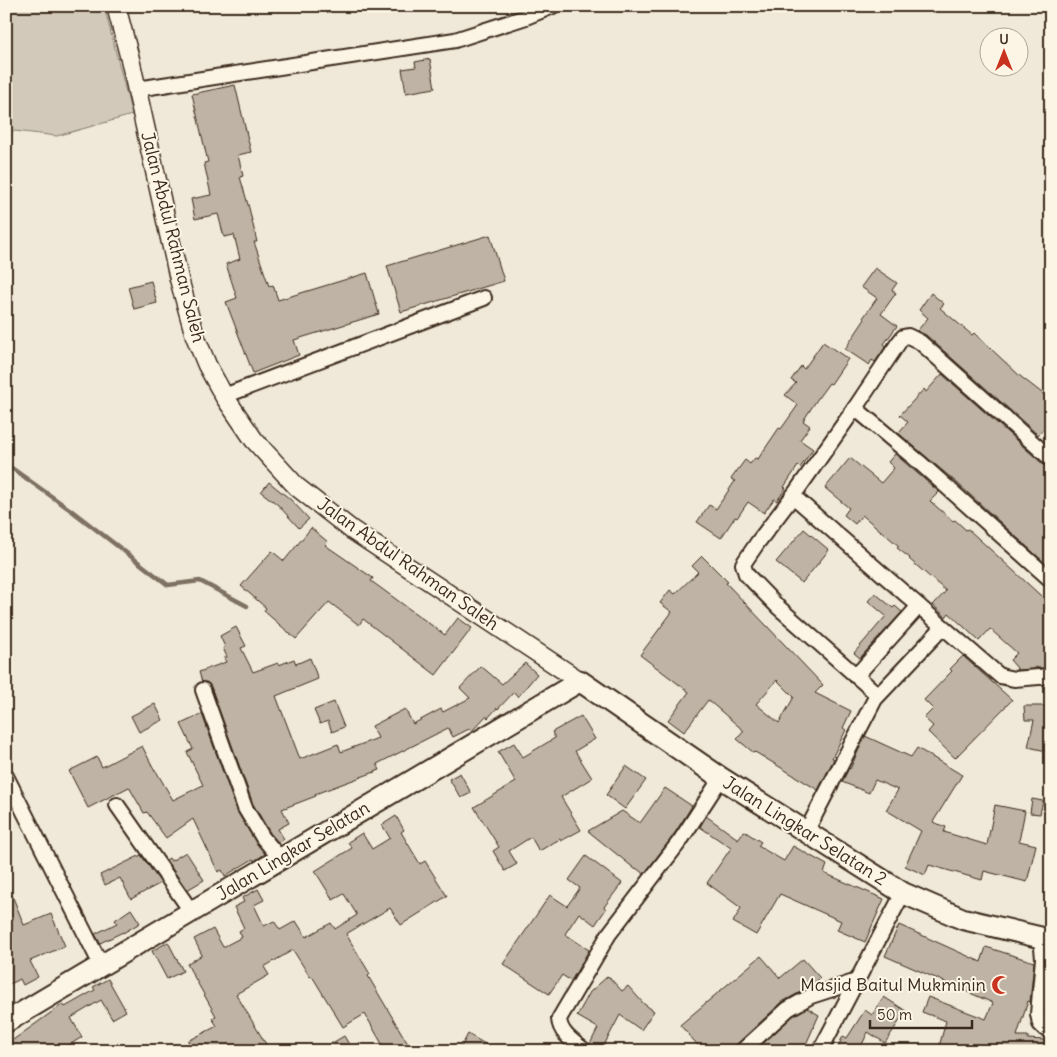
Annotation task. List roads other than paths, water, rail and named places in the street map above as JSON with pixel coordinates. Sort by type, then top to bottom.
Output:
[{"type":"highway","name":"Jalan Lingkar Selatan 2","points":[[580,681],[722,778],[903,893],[964,919],[1046,939]]},
{"type":"highway","name":"Jalan Lingkar Selatan","points":[[6,1022],[580,681]]},
{"type":"main road","name":"Jalan Abdul Rahman Saleh","points":[[116,6],[137,89],[179,279],[195,336],[207,365],[224,396],[254,440],[297,487],[352,530],[580,681]]},
{"type":"street","points":[[137,89],[454,40],[524,12],[553,6]]},
{"type":"street","points":[[224,396],[484,298]]},
{"type":"street","points":[[878,695],[778,607],[746,574],[743,564],[856,408],[899,342],[903,337],[908,336],[920,342],[1051,458]]},
{"type":"street","points":[[856,408],[1051,580]]},
{"type":"street","points":[[794,496],[1000,676],[1014,679],[1051,676]]},
{"type":"street","points":[[856,676],[919,606]]},
{"type":"street","points":[[806,832],[878,695],[943,627]]},
{"type":"street","points":[[203,690],[245,808],[263,838],[280,858]]},
{"type":"street","points":[[6,776],[101,965]]},
{"type":"street","points":[[584,1051],[566,1035],[561,1028],[559,1019],[609,934],[680,840],[722,778]]},
{"type":"street","points":[[117,805],[191,912]]},
{"type":"street","points":[[820,1051],[903,893]]},
{"type":"street","points":[[1046,939],[1038,1014],[1040,1024],[1045,1028],[1051,1029]]},
{"type":"street","points":[[742,1051],[770,1024],[796,1004],[811,996],[857,982]]},
{"type":"waterway","points":[[6,464],[72,511],[168,585],[200,581],[247,606]]},
{"type":"place","name":"Masjid Baitul Mukminin","points":[[1001,985]]}]
